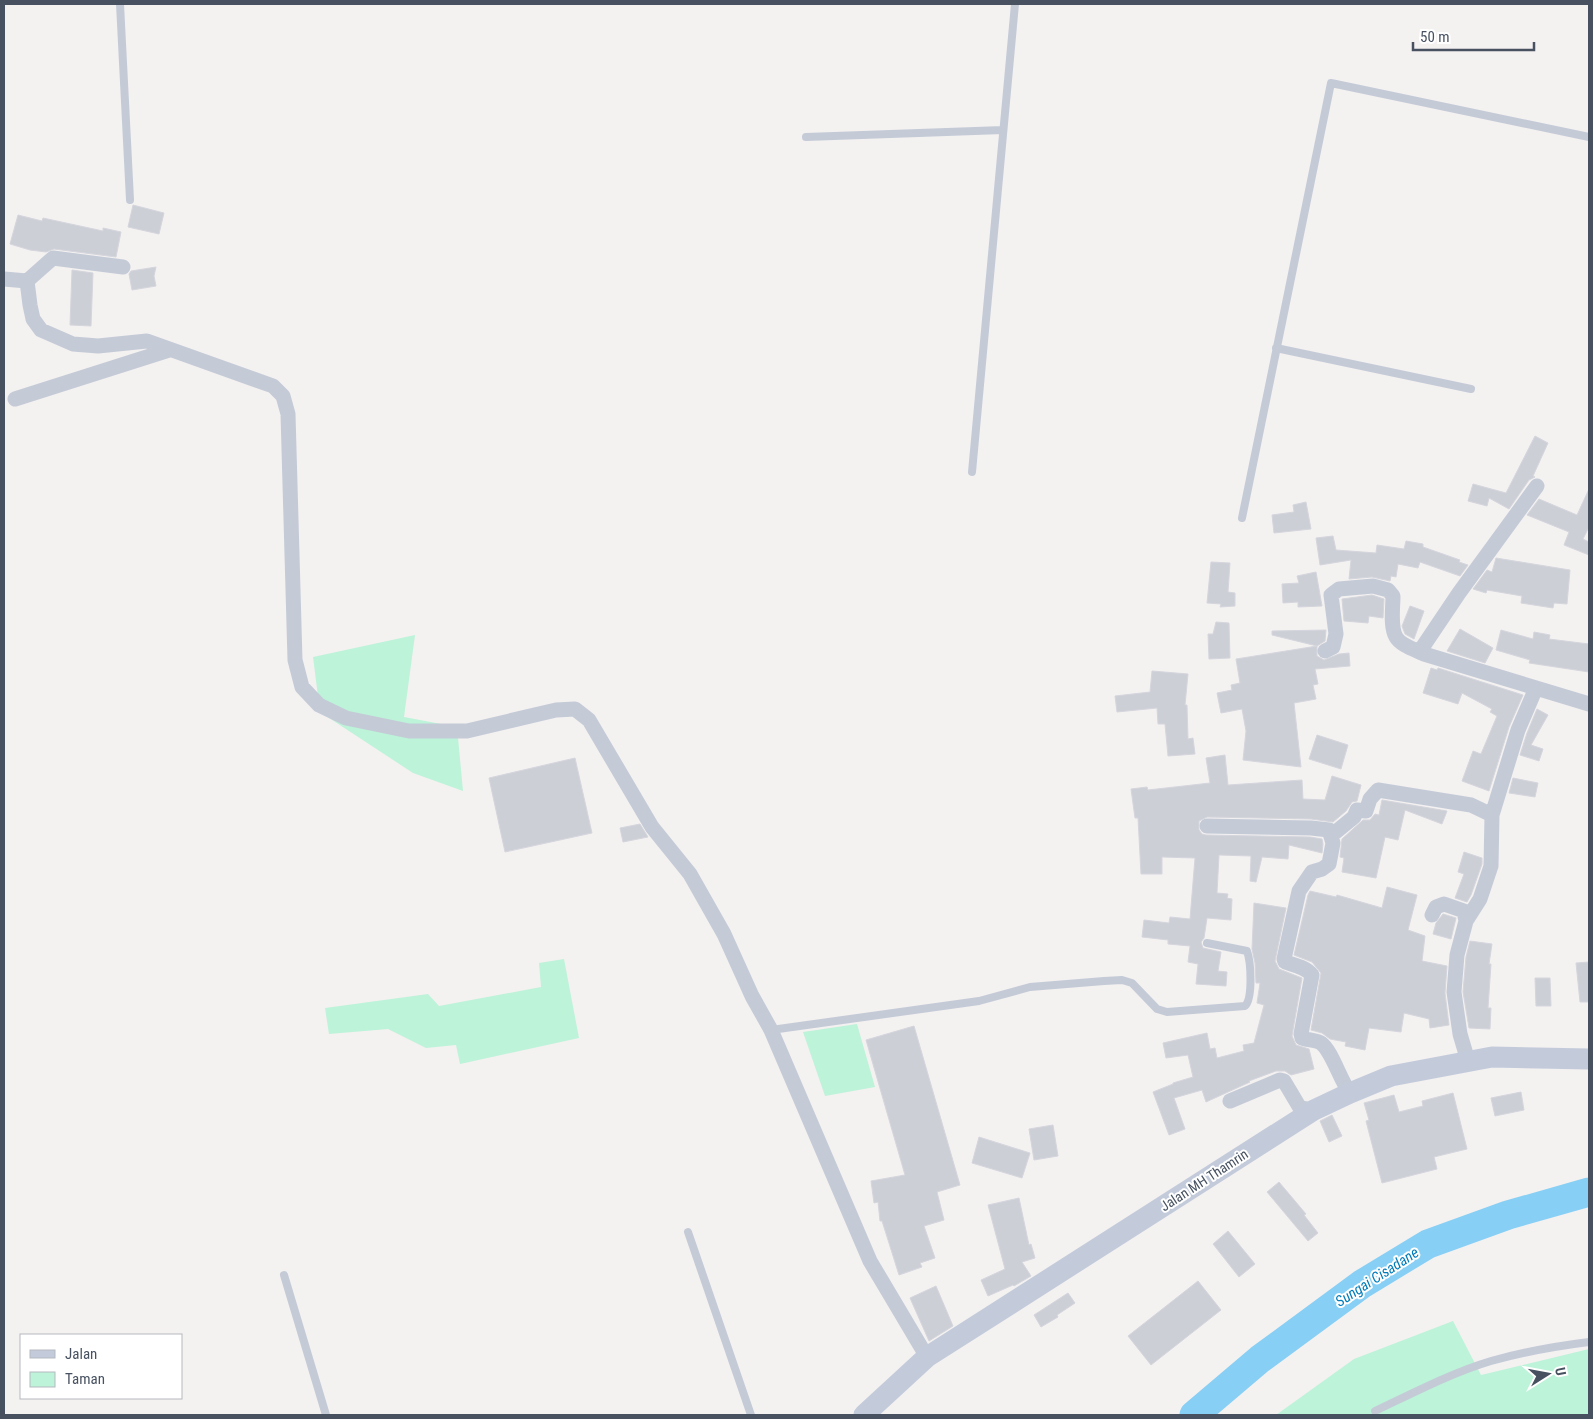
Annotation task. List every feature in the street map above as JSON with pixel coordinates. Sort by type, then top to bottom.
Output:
[{"type":"street","points":[[4,279],[27,281],[53,258],[123,267]]},
{"type":"street","points":[[27,281],[33,319],[41,330],[72,344],[98,346],[147,341],[273,386],[283,396],[288,414],[295,660],[302,687],[319,705],[346,718],[409,731],[467,731],[556,710],[575,709],[589,720],[652,828],[690,874],[724,934],[752,996],[772,1030],[870,1261],[928,1357]]},
{"type":"street","points":[[15,399],[169,350]]},
{"type":"street","points":[[1420,652],[1459,593],[1538,486]]},
{"type":"street","points":[[1325,650],[1333,647],[1336,634],[1331,595],[1339,589],[1373,586],[1388,590],[1393,596],[1392,618],[1396,637],[1404,644],[1420,652],[1589,704]]},
{"type":"street","points":[[1467,1058],[1460,1034],[1454,992],[1458,955],[1466,921],[1480,899],[1491,866],[1492,815],[1518,730],[1536,688]]},
{"type":"street","points":[[1332,835],[1354,818],[1357,810],[1366,811],[1370,799],[1378,790],[1471,804],[1492,815]]},
{"type":"street","points":[[1207,826],[1330,830],[1333,843],[1329,864],[1322,869],[1312,872],[1299,891],[1284,962],[1299,966],[1310,972],[1312,976],[1300,1034],[1302,1038],[1320,1042],[1327,1050],[1347,1089]]},
{"type":"street","points":[[1432,915],[1436,907],[1444,904],[1464,911],[1466,921]]},
{"type":"street","name":"Jalan MH Thamrin","points":[[864,1415],[928,1357],[1307,1109],[1347,1089],[1391,1076],[1467,1058],[1589,1059]]},
{"type":"street","points":[[1230,1101],[1284,1080],[1290,1091],[1307,1109]]},
{"type":"lane","points":[[120,4],[130,200]]},
{"type":"lane","points":[[972,472],[1015,4]]},
{"type":"lane","points":[[1242,518],[1331,83],[1589,137]]},
{"type":"lane","points":[[806,138],[1003,130]]},
{"type":"lane","points":[[1276,348],[1471,389]]},
{"type":"lane","points":[[772,1030],[979,1001],[1030,987],[1122,980],[1132,984],[1156,1009],[1167,1012],[1245,1006],[1248,1003],[1250,989],[1248,951],[1207,943]]},
{"type":"lane","points":[[688,1232],[751,1415]]},
{"type":"lane","points":[[284,1275],[326,1415]]},
{"type":"lane","points":[[1374,1411],[1440,1380],[1491,1361],[1562,1345],[1589,1342]]},
{"type":"green space","points":[[415,635],[404,717],[457,727],[463,791],[413,773],[320,712],[313,657]]},
{"type":"green space","points":[[564,959],[579,1038],[460,1064],[456,1045],[426,1048],[388,1029],[329,1034],[325,1008],[428,994],[439,1006],[541,987],[539,963]]},
{"type":"green space","points":[[857,1024],[875,1087],[825,1096],[803,1032]]},
{"type":"green space","points":[[1453,1321],[1481,1375],[1589,1349],[1589,1415],[1276,1415],[1354,1359]]},
{"type":"building","points":[[133,205],[164,213],[159,234],[128,227]]},
{"type":"building","points":[[18,215],[42,221],[43,218],[103,231],[103,228],[121,232],[116,257],[54,249],[46,252],[30,250],[10,244]]},
{"type":"building","points":[[156,267],[154,276],[156,286],[132,290],[129,274],[131,271]]},
{"type":"building","points":[[72,270],[93,273],[91,326],[70,325]]},
{"type":"building","points":[[1535,436],[1548,443],[1533,476],[1535,477],[1529,480],[1509,509],[1489,498],[1487,506],[1468,501],[1473,484],[1506,493]]},
{"type":"building","points":[[1589,489],[1589,527],[1583,539],[1589,542],[1589,555],[1564,545],[1569,532],[1527,515],[1539,499],[1577,515]]},
{"type":"building","points":[[1306,502],[1311,529],[1274,533],[1272,515],[1294,512],[1293,505]]},
{"type":"building","points":[[1333,536],[1336,550],[1376,553],[1377,545],[1404,549],[1406,541],[1423,544],[1423,547],[1460,560],[1459,562],[1468,565],[1460,576],[1420,562],[1418,568],[1398,564],[1396,577],[1391,576],[1390,581],[1372,577],[1349,579],[1351,560],[1320,565],[1316,538]]},
{"type":"building","points":[[1496,558],[1570,570],[1567,604],[1554,603],[1553,608],[1521,603],[1522,596],[1487,590],[1486,593],[1473,589],[1487,570],[1492,572]]},
{"type":"building","points":[[1211,562],[1230,563],[1228,592],[1235,593],[1235,606],[1220,607],[1221,604],[1207,603]]},
{"type":"building","points":[[1316,572],[1322,606],[1298,607],[1298,602],[1283,603],[1282,584],[1299,583],[1297,576]]},
{"type":"building","points":[[1372,595],[1384,599],[1383,618],[1369,616],[1368,623],[1344,621],[1342,599]]},
{"type":"building","points":[[1410,606],[1424,611],[1414,639],[1405,634],[1402,626]]},
{"type":"building","points":[[1216,622],[1229,623],[1230,658],[1209,659],[1208,634],[1213,634]]},
{"type":"building","points":[[1460,629],[1493,648],[1485,663],[1447,651]]},
{"type":"building","points":[[1326,630],[1325,641],[1317,646],[1272,635],[1272,631]]},
{"type":"building","points":[[1501,630],[1533,639],[1534,632],[1550,635],[1549,639],[1589,644],[1589,672],[1529,663],[1530,660],[1496,650]]},
{"type":"building","points":[[1317,646],[1317,656],[1324,660],[1339,654],[1349,653],[1350,666],[1315,669],[1318,684],[1313,685],[1316,699],[1294,703],[1301,767],[1243,760],[1246,731],[1242,709],[1221,713],[1217,693],[1232,690],[1231,685],[1240,683],[1236,659]]},
{"type":"building","points":[[1431,668],[1437,670],[1438,668],[1523,695],[1509,727],[1489,791],[1462,781],[1473,751],[1481,754],[1497,716],[1490,712],[1492,709],[1462,693],[1458,704],[1423,693]]},
{"type":"building","points":[[1152,671],[1188,674],[1185,705],[1187,705],[1188,739],[1193,738],[1195,754],[1168,756],[1165,724],[1158,724],[1157,708],[1117,712],[1115,696],[1150,692]]},
{"type":"building","points":[[1537,709],[1548,715],[1531,745],[1543,749],[1539,761],[1520,755]]},
{"type":"building","points":[[1317,735],[1348,745],[1341,769],[1309,759]]},
{"type":"building","points":[[1225,755],[1228,785],[1302,780],[1303,799],[1325,800],[1332,776],[1361,785],[1357,801],[1352,802],[1346,811],[1333,822],[1311,819],[1207,817],[1199,821],[1199,830],[1202,834],[1206,835],[1310,837],[1322,839],[1323,844],[1322,853],[1289,845],[1288,859],[1262,857],[1256,882],[1250,881],[1251,856],[1219,855],[1217,893],[1228,894],[1227,898],[1232,899],[1231,920],[1207,918],[1204,938],[1201,942],[1203,948],[1221,952],[1218,971],[1227,972],[1226,986],[1196,984],[1198,964],[1188,962],[1190,946],[1168,944],[1168,940],[1142,937],[1144,920],[1169,923],[1170,917],[1190,919],[1195,858],[1162,857],[1162,874],[1141,874],[1138,818],[1135,818],[1131,789],[1147,787],[1148,790],[1210,783],[1206,758]]},
{"type":"building","points":[[575,758],[592,833],[505,852],[489,778]]},
{"type":"building","points":[[1513,778],[1538,783],[1535,797],[1509,793]]},
{"type":"building","points":[[1382,800],[1447,811],[1442,824],[1405,810],[1398,840],[1385,837],[1376,878],[1342,872],[1344,858],[1340,857],[1342,839],[1363,820],[1370,820],[1375,814],[1379,815]]},
{"type":"building","points":[[640,824],[648,837],[623,842],[620,828]]},
{"type":"building","points":[[1464,852],[1482,858],[1482,864],[1467,902],[1455,898],[1464,874],[1458,872]]},
{"type":"building","points":[[1387,887],[1417,895],[1408,930],[1425,936],[1422,961],[1447,966],[1445,993],[1449,1025],[1430,1028],[1429,1019],[1404,1013],[1401,1032],[1369,1028],[1365,1050],[1345,1046],[1346,1042],[1330,1039],[1322,1033],[1311,1030],[1321,973],[1312,962],[1294,955],[1310,891],[1336,897],[1337,895],[1382,908]]},
{"type":"building","points":[[1254,903],[1286,908],[1275,961],[1279,969],[1302,978],[1292,1036],[1296,1045],[1309,1049],[1314,1069],[1291,1075],[1285,1071],[1276,1071],[1249,1081],[1206,1102],[1202,1090],[1174,1098],[1185,1129],[1169,1135],[1153,1092],[1193,1077],[1188,1055],[1166,1058],[1163,1043],[1207,1033],[1210,1049],[1215,1048],[1217,1058],[1244,1051],[1243,1045],[1254,1043],[1264,1005],[1257,1003],[1260,983],[1256,983],[1252,949]]},
{"type":"building","points":[[1443,914],[1456,918],[1451,939],[1433,934],[1436,923]]},
{"type":"building","points":[[1470,941],[1492,944],[1489,964],[1491,964],[1488,1008],[1491,1008],[1490,1029],[1469,1028],[1463,992],[1466,957]]},
{"type":"building","points":[[1589,962],[1589,1002],[1580,1002],[1576,963]]},
{"type":"building","points":[[1535,978],[1550,978],[1551,1006],[1536,1006]]},
{"type":"building","points":[[914,1026],[960,1185],[937,1192],[944,1220],[924,1226],[935,1258],[920,1263],[922,1267],[899,1275],[882,1221],[880,1221],[878,1202],[874,1203],[871,1181],[905,1175],[866,1040]]},
{"type":"building","points":[[1521,1092],[1524,1110],[1495,1116],[1491,1098]]},
{"type":"building","points":[[1453,1093],[1467,1149],[1434,1157],[1437,1169],[1382,1183],[1366,1121],[1369,1120],[1364,1103],[1394,1095],[1399,1112],[1423,1106],[1422,1101]]},
{"type":"building","points":[[1332,1115],[1342,1136],[1329,1142],[1320,1121]]},
{"type":"building","points":[[1053,1125],[1058,1156],[1034,1160],[1029,1129]]},
{"type":"building","points":[[979,1137],[1030,1153],[1022,1178],[972,1163]]},
{"type":"building","points":[[1279,1182],[1306,1214],[1304,1215],[1318,1233],[1308,1241],[1267,1192]]},
{"type":"building","points":[[1019,1198],[1029,1245],[1031,1244],[1035,1258],[1022,1262],[1031,1276],[1014,1286],[988,1296],[981,1280],[1005,1269],[988,1205]]},
{"type":"building","points":[[1228,1231],[1255,1264],[1239,1277],[1213,1244]]},
{"type":"building","points":[[1198,1281],[1221,1310],[1151,1365],[1128,1336]]},
{"type":"building","points":[[936,1286],[953,1326],[929,1341],[910,1298]]},
{"type":"building","points":[[1068,1293],[1075,1303],[1057,1315],[1058,1317],[1041,1327],[1034,1315]]},
{"type":"waterway","name":"Sungai Cisadane","points":[[1194,1415],[1260,1359],[1362,1284],[1428,1244],[1508,1215],[1589,1192]]}]
